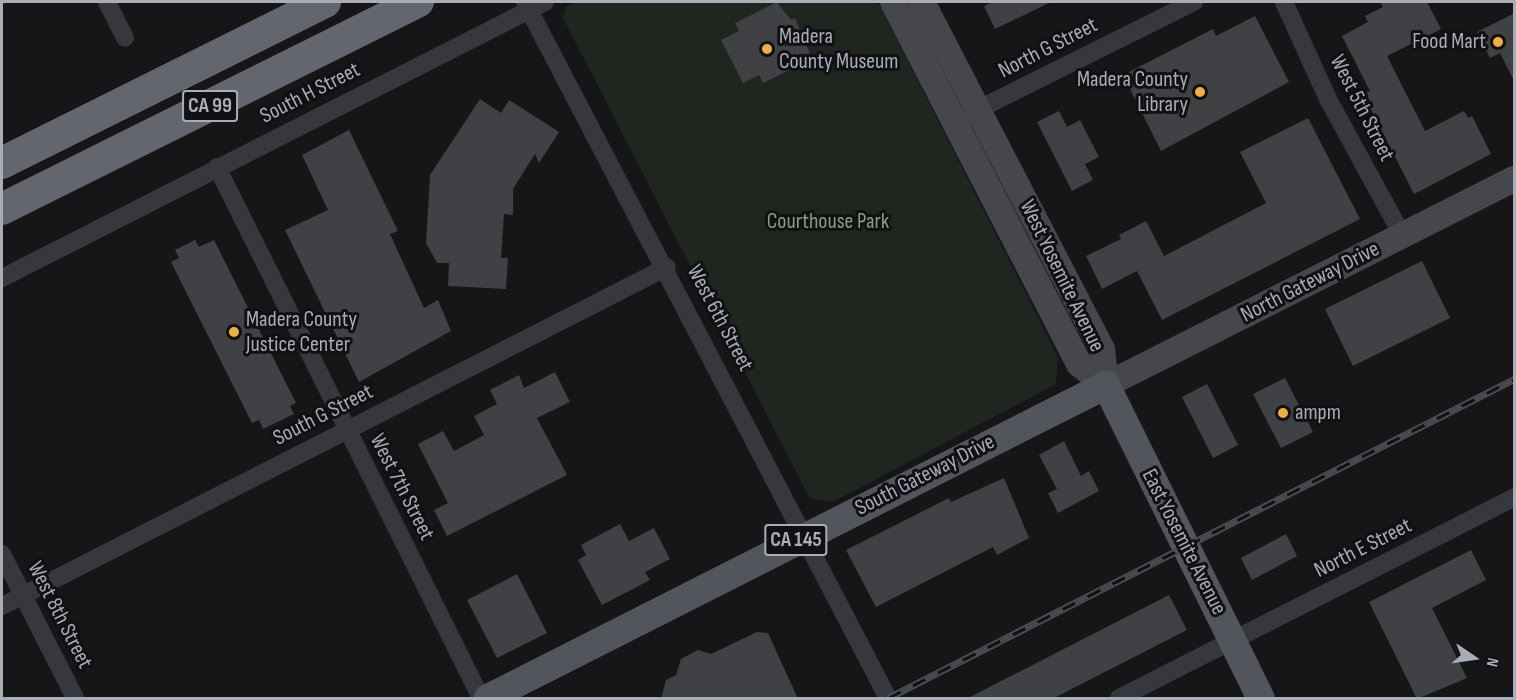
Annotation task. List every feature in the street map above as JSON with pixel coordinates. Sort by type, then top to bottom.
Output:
[{"type":"highway","name":"CA 99","points":[[2,163],[325,2]]},
{"type":"highway","name":"CA 99","points":[[2,209],[418,2]]},
{"type":"main road","name":"West Yosemite Avenue","points":[[893,2],[966,116],[1102,349],[1106,385]]},
{"type":"main road","name":"West Yosemite Avenue","points":[[922,2],[966,116]]},
{"type":"main road","name":"North Gateway Drive","points":[[1106,385],[1515,179]]},
{"type":"main road","name":"South Gateway Drive","points":[[488,699],[806,534],[1106,385]]},
{"type":"main road","name":"East Yosemite Avenue","points":[[1106,385],[1261,699]]},
{"type":"street","points":[[107,2],[125,38]]},
{"type":"street","name":"North G Street","points":[[966,116],[1194,2]]},
{"type":"street","name":"West 5th Street","points":[[1284,2],[1328,99],[1402,235]]},
{"type":"street","name":"South H Street","points":[[2,278],[533,4]]},
{"type":"street","name":"West 6th Street","points":[[533,4],[806,534],[888,699]]},
{"type":"street","name":"West 7th Street","points":[[217,167],[481,699]]},
{"type":"street","name":"South G Street","points":[[2,606],[667,267]]},
{"type":"street","name":"North E Street","points":[[1119,699],[1232,639],[1515,498]]},
{"type":"street","name":"West 8th Street","points":[[2,554],[75,699]]},
{"type":"green space","name":"Courthouse Park","points":[[575,2],[878,2],[1058,357],[1056,384],[833,502],[810,499],[563,18],[566,7]]},
{"type":"building","name":"Madera County Museum","points":[[777,2],[791,20],[795,18],[812,59],[763,83],[759,75],[743,83],[721,40],[739,31],[735,23]]},
{"type":"building","points":[[993,2],[1051,2],[995,29],[984,6]]},
{"type":"building","points":[[1380,2],[1427,2],[1441,29],[1387,56],[1425,131],[1464,111],[1468,118],[1472,116],[1491,154],[1414,194],[1363,94],[1370,91],[1342,36],[1368,22],[1365,16],[1383,7]]},
{"type":"building","name":"Food Mart","points":[[1515,13],[1515,83],[1500,53],[1490,58],[1477,32]]},
{"type":"building","name":"Madera County Library","points":[[1255,16],[1289,82],[1161,151],[1123,75],[1213,29],[1216,36]]},
{"type":"building","points":[[480,99],[501,113],[509,100],[559,132],[539,163],[535,154],[513,189],[513,215],[504,214],[501,258],[508,258],[506,289],[448,286],[449,263],[437,263],[426,243],[430,175]]},
{"type":"building","points":[[1059,111],[1067,127],[1080,120],[1099,157],[1085,164],[1093,180],[1072,191],[1037,122]]},
{"type":"building","points":[[1308,118],[1360,219],[1162,320],[1137,271],[1102,289],[1086,256],[1121,239],[1119,235],[1146,221],[1164,256],[1266,203],[1240,152]]},
{"type":"building","points":[[349,130],[398,231],[390,234],[424,308],[438,300],[451,331],[359,382],[285,230],[328,210],[302,155]]},
{"type":"building","name":"Madera County Justice Center","points":[[195,240],[199,247],[214,240],[296,403],[290,406],[294,414],[263,429],[259,420],[252,423],[171,262],[179,258],[175,250]]},
{"type":"building","points":[[1422,261],[1450,318],[1353,366],[1325,309]]},
{"type":"building","points":[[555,372],[570,402],[537,418],[567,475],[447,536],[434,510],[448,503],[418,444],[443,431],[454,451],[484,435],[474,416],[497,404],[490,390],[519,375],[524,388]]},
{"type":"building","name":"ampm","points":[[1285,378],[1313,432],[1281,448],[1253,394]]},
{"type":"building","points":[[1207,384],[1238,445],[1213,458],[1182,397]]},
{"type":"building","points":[[1064,441],[1081,476],[1089,471],[1099,491],[1058,513],[1048,493],[1057,489],[1039,455]]},
{"type":"building","points":[[1004,478],[1029,538],[997,555],[993,547],[876,607],[846,550],[949,498],[951,502]]},
{"type":"building","points":[[620,524],[629,541],[654,528],[670,559],[645,572],[650,580],[602,605],[578,560],[586,555],[581,545]]},
{"type":"building","points":[[1286,534],[1297,556],[1252,580],[1241,558]]},
{"type":"building","points":[[1471,550],[1486,580],[1432,608],[1467,678],[1417,699],[1369,602]]},
{"type":"building","points":[[517,574],[547,633],[497,658],[467,600]]},
{"type":"building","points":[[1169,595],[1187,630],[1052,699],[966,699]]},
{"type":"building","points":[[757,632],[768,633],[798,699],[661,699],[666,680],[676,675],[681,659],[698,650],[711,654]]},
{"type":"railway","points":[[888,698],[1514,379]]},
{"type":"place","name":"Food Mart","points":[[1498,42]]},
{"type":"place","name":"Madera County Museum","points":[[767,49]]},
{"type":"place","name":"Madera County Library","points":[[1200,92]]},
{"type":"place","name":"Madera County Justice Center","points":[[234,332]]},
{"type":"place","name":"ampm","points":[[1283,413]]}]
